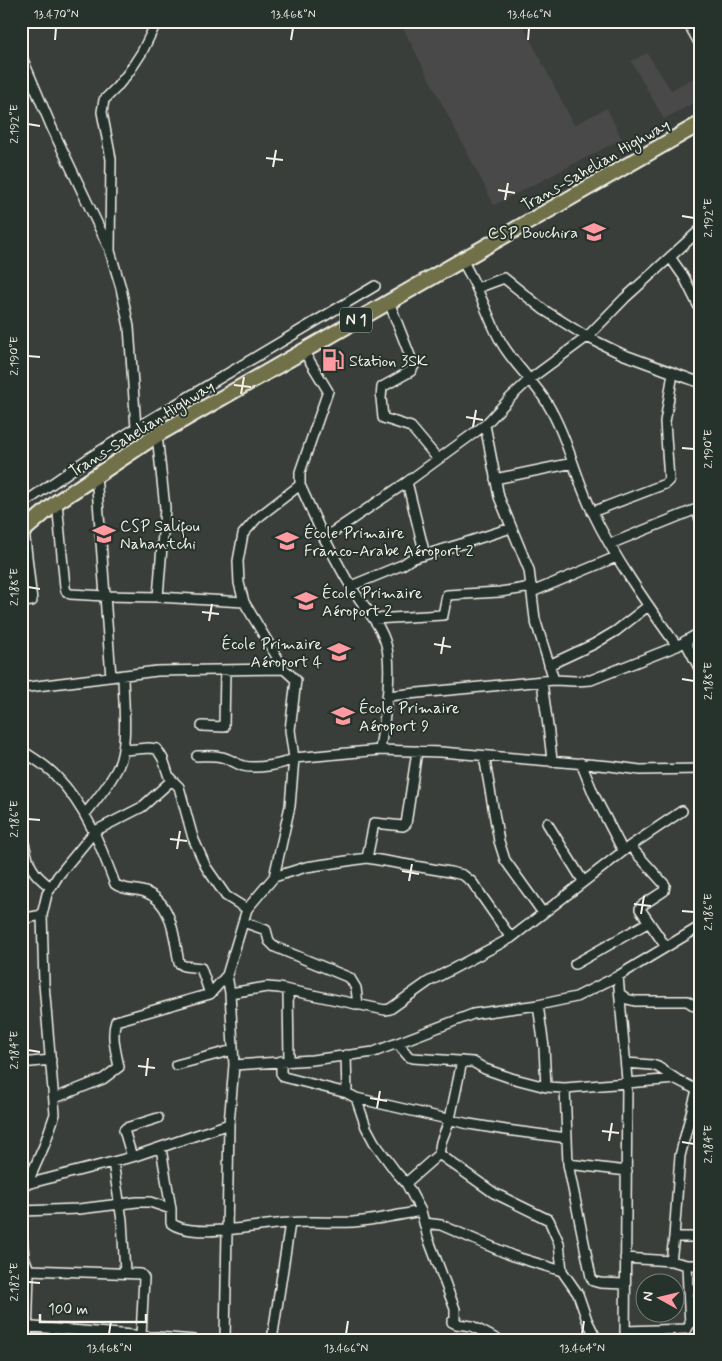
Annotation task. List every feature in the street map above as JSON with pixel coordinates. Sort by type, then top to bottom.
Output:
[{"type":"highway","name":"Trans-Sahelian Highway","points":[[23,532],[57,502],[96,474],[157,435],[235,392],[303,350],[701,123]]},
{"type":"street","points":[[110,250],[111,159],[102,112],[104,100],[129,72],[142,52],[157,21]]},
{"type":"street","points":[[687,21],[701,46]]},
{"type":"street","points":[[21,55],[52,128],[110,250],[121,288],[129,327],[136,428]]},
{"type":"street","points":[[324,538],[407,482],[485,424],[530,380],[587,337],[624,298],[701,228]]},
{"type":"street","points":[[670,257],[684,277],[701,311]]},
{"type":"street","points":[[462,260],[502,343],[514,362],[547,403],[592,512],[616,557],[648,606],[681,643],[701,672]]},
{"type":"street","points":[[477,288],[501,278],[507,279],[544,310],[587,337],[622,354],[701,383]]},
{"type":"street","points":[[21,505],[136,428],[375,286]]},
{"type":"street","points":[[389,302],[414,366],[411,371],[382,387],[381,404],[383,418],[411,427],[438,459]]},
{"type":"street","points":[[303,350],[328,391],[300,472],[300,485],[324,538],[351,586],[374,619],[385,641],[388,654],[387,696],[380,750]]},
{"type":"street","points":[[592,512],[665,484],[670,480],[665,422],[673,373]]},
{"type":"street","points":[[485,424],[498,497],[526,558],[531,578],[539,634],[554,680]]},
{"type":"street","points":[[157,435],[165,508],[158,596]]},
{"type":"street","points":[[495,479],[573,463]]},
{"type":"street","points":[[96,474],[111,676]]},
{"type":"street","points":[[407,482],[425,554]]},
{"type":"street","points":[[55,1098],[103,1079],[119,1067],[114,1042],[116,1021],[210,994],[227,975],[247,909],[274,877],[290,806],[294,758],[290,730],[296,680],[284,669],[244,602],[239,583],[238,561],[243,534],[256,519],[300,485]]},
{"type":"street","points":[[57,502],[66,591],[75,595],[158,596],[244,602]]},
{"type":"street","points":[[610,544],[694,510],[701,521]]},
{"type":"street","points":[[351,586],[402,565],[411,558],[511,528]]},
{"type":"street","points":[[21,602],[32,601],[23,532]]},
{"type":"street","points":[[374,619],[443,614],[447,595],[532,590],[616,557]]},
{"type":"street","points":[[549,665],[594,644],[616,631],[648,606]]},
{"type":"street","points":[[387,696],[554,680],[592,680],[681,643],[701,632]]},
{"type":"street","points":[[21,688],[157,671],[284,669]]},
{"type":"street","points":[[202,726],[224,727],[225,670]]},
{"type":"street","points":[[85,814],[106,787],[119,766],[124,750],[123,675]]},
{"type":"street","points":[[542,681],[544,706],[550,732],[552,762]]},
{"type":"street","points":[[124,750],[155,748],[163,759],[169,777],[179,787],[193,838],[206,868],[226,896],[247,909]]},
{"type":"street","points":[[21,750],[56,776],[85,814],[95,831],[115,884],[120,888],[144,891],[153,896],[162,905],[169,917],[179,963],[184,966],[201,968],[210,994]]},
{"type":"street","points":[[197,756],[221,757],[250,767],[277,764],[294,758],[380,750],[484,756],[640,770],[701,770]]},
{"type":"street","points":[[366,858],[374,823],[403,826],[406,824],[416,751]]},
{"type":"street","points":[[484,756],[499,841],[505,860],[543,913]]},
{"type":"street","points":[[582,764],[589,784],[627,848],[665,885],[664,891],[640,907],[666,947]]},
{"type":"street","points":[[21,1198],[55,1114],[44,984],[42,915],[47,894],[95,831],[142,807],[172,780]]},
{"type":"street","points":[[230,993],[267,987],[385,1010],[390,1008],[428,982],[511,938],[627,848],[682,811]]},
{"type":"street","points":[[547,823],[584,881]]},
{"type":"street","points":[[21,830],[31,869],[51,887]]},
{"type":"street","points":[[274,877],[306,867],[366,858],[398,862],[463,875],[472,882],[511,938]]},
{"type":"street","points":[[21,919],[42,915]]},
{"type":"street","points":[[243,922],[266,930],[269,941],[275,947],[350,978],[356,988],[358,1004]]},
{"type":"street","points":[[575,964],[649,922]]},
{"type":"street","points":[[234,1065],[374,1052],[473,1014],[538,1005],[576,996],[618,976],[701,926]]},
{"type":"street","points":[[225,1340],[229,1124],[234,1065],[230,993],[227,975]]},
{"type":"street","points":[[618,976],[626,1063],[625,1336],[687,1329],[690,1324],[687,1265]]},
{"type":"street","points":[[288,990],[285,1061],[281,1073],[284,1077],[347,1093],[356,1098],[450,1119],[506,1130],[567,1138]]},
{"type":"street","points":[[620,994],[627,999],[635,1001],[687,1001],[701,1010]]},
{"type":"street","points":[[538,1005],[544,1047],[546,1087]]},
{"type":"street","points":[[398,1044],[412,1058],[473,1062],[511,1078],[546,1087],[565,1088],[676,1079]]},
{"type":"street","points":[[176,1065],[233,1050]]},
{"type":"street","points":[[346,1055],[347,1093]]},
{"type":"street","points":[[21,1063],[51,1060]]},
{"type":"street","points":[[406,1183],[439,1154],[441,1142],[450,1119],[462,1061]]},
{"type":"street","points":[[626,1063],[652,1065],[699,1091],[680,1156],[671,1261]]},
{"type":"street","points":[[565,1088],[568,1164],[591,1277],[593,1281],[600,1283],[625,1284]]},
{"type":"street","points":[[356,1098],[366,1127],[374,1142],[406,1183],[422,1211],[428,1238],[455,1309],[455,1319],[452,1322],[472,1326],[498,1340]]},
{"type":"street","points":[[132,1157],[124,1130],[158,1118]]},
{"type":"street","points":[[27,1184],[132,1157],[229,1124]]},
{"type":"street","points":[[161,1148],[171,1209],[171,1223],[173,1225],[200,1231],[228,1230],[290,1223],[354,1222],[422,1211]]},
{"type":"street","points":[[439,1154],[494,1192],[549,1220],[559,1243],[562,1271],[578,1294],[587,1320],[597,1340]]},
{"type":"street","points":[[113,1162],[122,1220],[126,1273]]},
{"type":"street","points":[[568,1164],[627,1171]]},
{"type":"street","points":[[21,1211],[60,1211],[119,1206],[132,1202],[150,1202],[171,1209]]},
{"type":"street","points":[[272,1340],[290,1223]]},
{"type":"street","points":[[424,1223],[441,1225],[513,1256],[562,1271]]},
{"type":"street","points":[[21,1227],[24,1257],[28,1270],[25,1326],[27,1340]]},
{"type":"street","points":[[674,1237],[701,1237]]},
{"type":"street","points":[[626,1258],[701,1265]]},
{"type":"street","points":[[28,1270],[141,1274],[144,1278],[140,1336]]},
{"type":"street","points":[[688,1288],[701,1289]]},
{"type":"street","points":[[25,1326],[194,1340]]},
{"type":"shaded area","points":[[416,21],[521,21],[574,125],[607,108],[622,139],[494,205],[403,28]]},
{"type":"shaded area","points":[[647,53],[671,90],[701,74],[701,106],[697,101],[664,119],[631,61]]},
{"type":"place","name":"CSP Bouchira","points":[[594,232]]},
{"type":"place","name":"Station 3SK","points":[[333,360]]},
{"type":"place","name":"CSP Salifou Nahantchi","points":[[104,534]]},
{"type":"place","name":"École Primaire Franco-Arabe Aéroport 2","points":[[287,541]]},
{"type":"place","name":"École Primaire Aéroport 2","points":[[306,601]]},
{"type":"place","name":"École Primaire Aéroport 4","points":[[339,652]]},
{"type":"place","name":"École Primaire Aéroport 9","points":[[343,716]]}]
